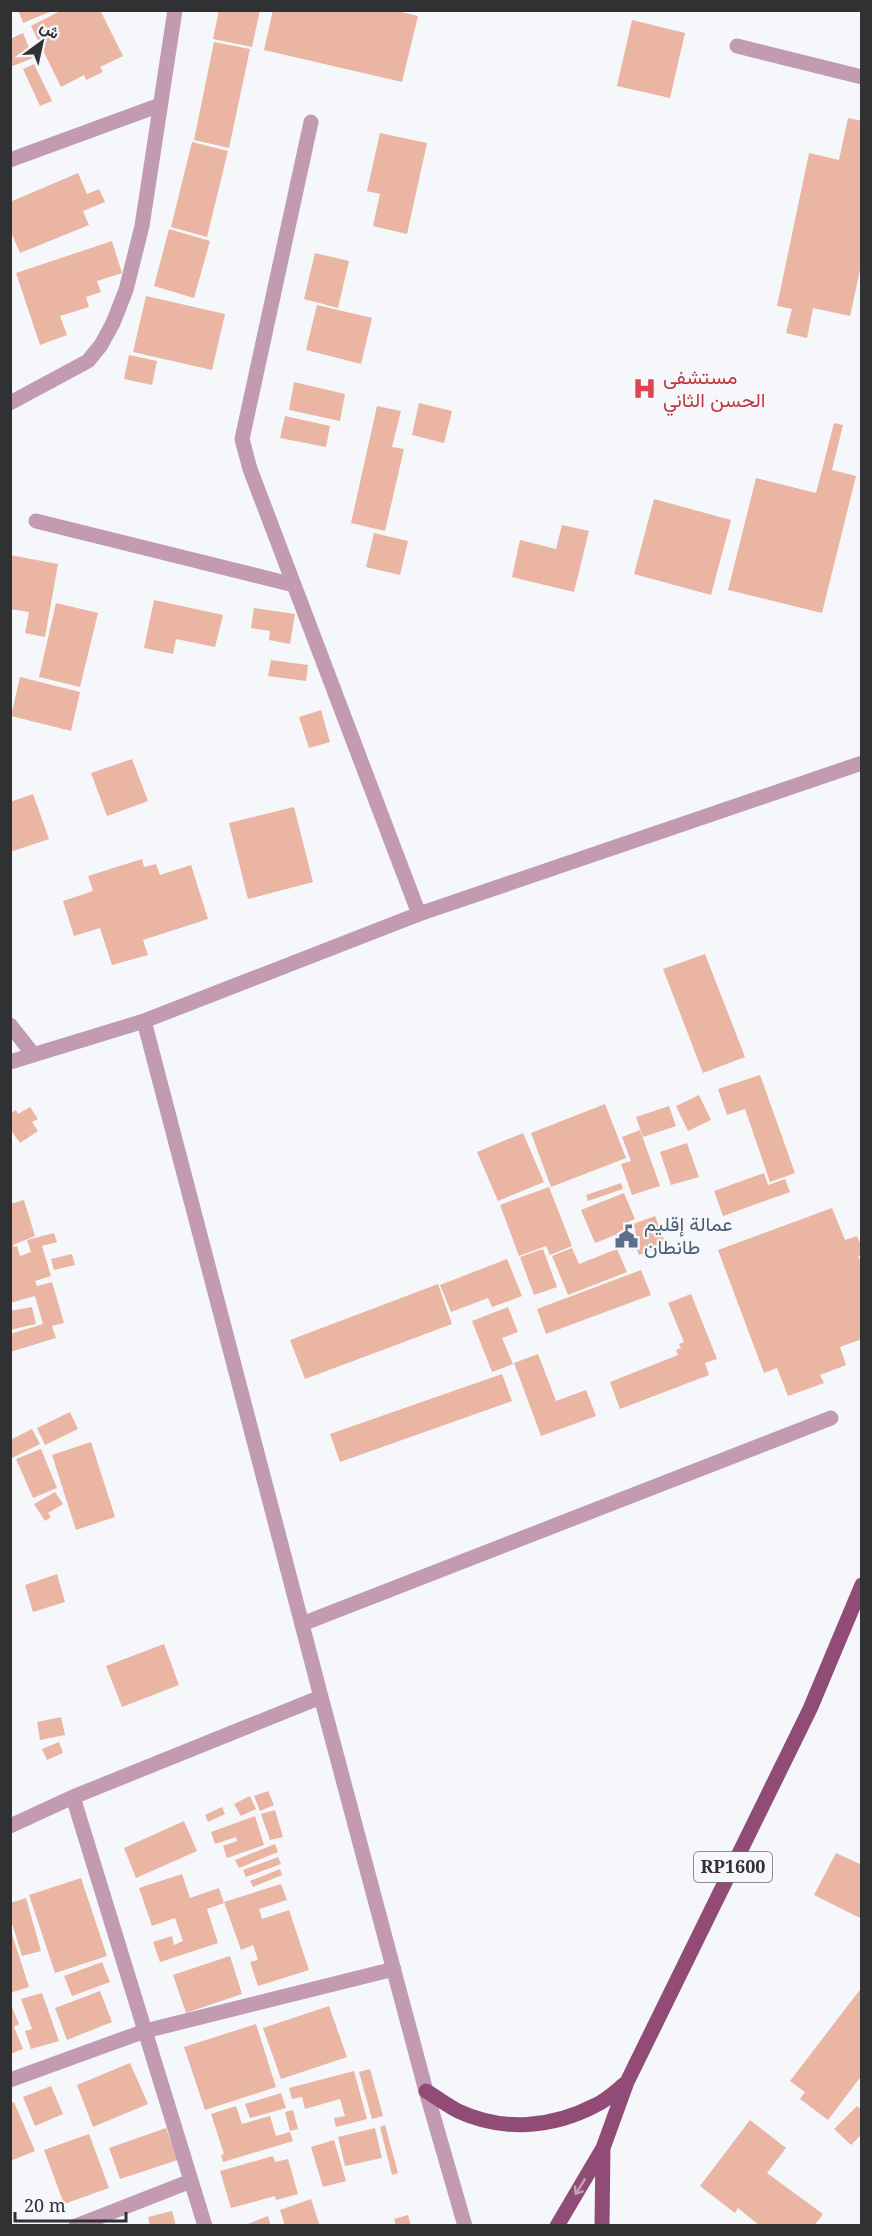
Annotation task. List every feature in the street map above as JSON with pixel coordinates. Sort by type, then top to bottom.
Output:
[{"type":"main road","name":"RP1600","points":[[556,2226],[603,2148],[627,2082],[810,1709],[861,1585]]},
{"type":"main road","points":[[426,2091],[457,2110],[483,2120],[528,2126],[565,2119],[598,2105],[627,2082]]},
{"type":"main road","name":"RP1600","points":[[602,2226],[603,2148]]},
{"type":"street","points":[[10,403],[88,361],[101,345],[113,323],[126,290],[142,226],[175,10]]},
{"type":"street","points":[[737,46],[861,77]]},
{"type":"street","points":[[10,160],[160,105]]},
{"type":"street","points":[[311,122],[242,439],[250,469],[419,914]]},
{"type":"street","points":[[36,521],[294,585]]},
{"type":"street","points":[[10,1062],[144,1021],[419,914],[861,764]]},
{"type":"street","points":[[144,1021],[321,1697],[426,2091],[465,2226]]},
{"type":"street","points":[[10,1025],[33,1054]]},
{"type":"street","points":[[302,1624],[831,1418]]},
{"type":"street","points":[[10,1826],[73,1797],[321,1697]]},
{"type":"street","points":[[73,1797],[205,2226]]},
{"type":"street","points":[[10,2080],[145,2031],[394,1969]]},
{"type":"street","points":[[76,2226],[191,2181]]},
{"type":"building","points":[[18,10],[52,10],[52,11],[23,23]]},
{"type":"building","points":[[62,10],[100,10],[123,56],[100,67],[103,72],[86,80],[84,75],[61,87],[31,26]]},
{"type":"building","points":[[219,10],[260,10],[252,47],[213,39]]},
{"type":"building","points":[[273,10],[393,10],[418,16],[402,82],[264,50]]},
{"type":"building","points":[[632,20],[685,33],[670,98],[617,86]]},
{"type":"building","points":[[23,33],[33,58],[10,67],[10,39]]},
{"type":"building","points":[[214,42],[250,49],[229,148],[194,140]]},
{"type":"building","points":[[34,64],[52,101],[40,106],[23,69]]},
{"type":"building","points":[[848,118],[862,121],[862,261],[850,316],[813,308],[807,338],[786,333],[792,309],[777,306],[809,153],[839,160]]},
{"type":"building","points":[[380,133],[427,143],[407,234],[373,226],[380,194],[367,191]]},
{"type":"building","points":[[192,142],[228,151],[207,237],[171,227]]},
{"type":"building","points":[[78,173],[87,194],[99,189],[105,202],[83,211],[89,225],[20,253],[10,230],[10,202]]},
{"type":"building","points":[[169,229],[210,241],[194,298],[154,286]]},
{"type":"building","points":[[112,241],[122,273],[97,281],[101,292],[86,297],[89,307],[60,316],[67,335],[40,345],[16,273]]},
{"type":"building","points":[[315,253],[349,261],[338,308],[304,299]]},
{"type":"building","points":[[146,296],[225,314],[212,370],[133,352]]},
{"type":"building","points":[[317,305],[372,318],[361,364],[306,350]]},
{"type":"building","points":[[129,355],[157,361],[152,385],[124,379]]},
{"type":"building","points":[[294,382],[345,394],[340,421],[289,410]]},
{"type":"building","points":[[419,403],[452,411],[444,443],[412,435]]},
{"type":"building","points":[[377,406],[401,411],[392,447],[404,449],[385,531],[351,523]]},
{"type":"building","points":[[285,416],[330,426],[326,447],[280,438]]},
{"type":"building","points":[[834,423],[843,425],[832,470],[856,476],[822,613],[728,590],[756,478],[816,493]]},
{"type":"building","points":[[654,499],[731,520],[711,595],[634,574]]},
{"type":"building","points":[[562,525],[589,531],[574,592],[512,577],[520,540],[556,549]]},
{"type":"building","points":[[374,533],[408,541],[400,575],[366,567]]},
{"type":"building","points":[[10,555],[58,564],[45,637],[25,633],[29,612],[10,609]]},
{"type":"building","points":[[154,600],[223,615],[215,647],[176,639],[173,654],[144,648]]},
{"type":"building","points":[[56,603],[98,613],[80,687],[39,677]]},
{"type":"building","points":[[254,608],[295,614],[290,644],[269,640],[270,631],[251,628]]},
{"type":"building","points":[[271,660],[308,665],[306,681],[268,676]]},
{"type":"building","points":[[20,677],[80,692],[71,731],[11,716]]},
{"type":"building","points":[[321,710],[330,742],[309,748],[299,717]]},
{"type":"building","points":[[132,759],[148,801],[107,816],[91,773]]},
{"type":"building","points":[[33,794],[49,839],[10,852],[10,802]]},
{"type":"building","points":[[294,807],[313,882],[248,899],[229,823]]},
{"type":"building","points":[[142,859],[144,867],[156,864],[160,875],[191,865],[208,919],[143,940],[148,955],[112,965],[100,928],[74,936],[63,901],[93,891],[88,876]]},
{"type":"building","points":[[705,954],[745,1057],[703,1073],[663,969]]},
{"type":"building","points":[[760,1075],[795,1173],[770,1182],[745,1109],[727,1115],[718,1089]]},
{"type":"building","points":[[699,1095],[711,1120],[688,1131],[676,1106]]},
{"type":"building","points":[[605,1104],[626,1158],[551,1187],[531,1133]]},
{"type":"building","points":[[669,1106],[676,1126],[643,1137],[636,1117]]},
{"type":"building","points":[[30,1107],[38,1119],[32,1122],[38,1131],[20,1143],[10,1129],[10,1114],[16,1110],[18,1114]]},
{"type":"building","points":[[640,1130],[660,1186],[632,1195],[621,1164],[631,1161],[622,1137]]},
{"type":"building","points":[[523,1133],[544,1182],[498,1201],[477,1152]]},
{"type":"building","points":[[687,1143],[699,1177],[671,1185],[660,1152]]},
{"type":"building","points":[[764,1173],[768,1185],[785,1179],[790,1192],[723,1216],[714,1191]]},
{"type":"building","points":[[621,1183],[623,1189],[588,1201],[586,1195]]},
{"type":"building","points":[[549,1187],[572,1246],[550,1255],[546,1246],[519,1256],[500,1205]]},
{"type":"building","points":[[624,1193],[635,1219],[628,1222],[630,1229],[595,1243],[581,1210]]},
{"type":"building","points":[[24,1200],[35,1236],[13,1245],[13,1247],[17,1246],[20,1256],[31,1252],[27,1240],[54,1233],[57,1242],[42,1246],[51,1276],[35,1281],[37,1286],[52,1282],[64,1323],[52,1326],[56,1338],[10,1352],[10,1334],[43,1324],[35,1296],[10,1303],[10,1204]]},
{"type":"building","points":[[832,1208],[845,1240],[857,1236],[862,1248],[862,1255],[858,1256],[862,1265],[862,1339],[840,1347],[846,1365],[820,1375],[824,1383],[788,1396],[777,1368],[764,1373],[718,1250]]},
{"type":"building","points":[[655,1216],[666,1245],[639,1255],[630,1233],[636,1231],[633,1224]]},
{"type":"building","points":[[572,1248],[579,1264],[617,1249],[627,1272],[568,1295],[552,1256]]},
{"type":"building","points":[[543,1249],[557,1287],[534,1295],[520,1257]]},
{"type":"building","points":[[72,1254],[75,1265],[54,1270],[51,1259]]},
{"type":"building","points":[[507,1259],[522,1296],[492,1307],[488,1298],[451,1312],[440,1285]]},
{"type":"building","points":[[641,1270],[651,1295],[546,1334],[537,1309]]},
{"type":"building","points":[[438,1284],[452,1324],[305,1379],[290,1340]]},
{"type":"building","points":[[691,1294],[717,1359],[705,1363],[709,1375],[620,1409],[610,1382],[678,1355],[676,1350],[681,1348],[679,1344],[684,1342],[668,1303]]},
{"type":"building","points":[[32,1307],[36,1324],[10,1330],[10,1311]]},
{"type":"building","points":[[508,1307],[518,1332],[502,1338],[513,1364],[492,1372],[472,1321]]},
{"type":"building","points":[[538,1354],[556,1401],[586,1390],[596,1416],[541,1436],[514,1363]]},
{"type":"building","points":[[502,1374],[512,1401],[340,1462],[330,1434]]},
{"type":"building","points":[[70,1412],[78,1429],[45,1445],[37,1428]]},
{"type":"building","points":[[32,1429],[40,1444],[10,1459],[10,1440]]},
{"type":"building","points":[[91,1442],[115,1517],[76,1530],[52,1455]]},
{"type":"building","points":[[41,1449],[57,1488],[33,1498],[16,1459]]},
{"type":"building","points":[[55,1492],[63,1504],[48,1513],[51,1517],[45,1521],[34,1504]]},
{"type":"building","points":[[57,1574],[65,1602],[33,1612],[25,1585]]},
{"type":"building","points":[[164,1644],[179,1685],[122,1707],[106,1666]]},
{"type":"building","points":[[61,1717],[65,1735],[40,1740],[37,1722]]},
{"type":"building","points":[[59,1742],[63,1753],[47,1760],[42,1749]]},
{"type":"building","points":[[268,1791],[274,1805],[260,1811],[254,1796]]},
{"type":"building","points":[[250,1796],[256,1809],[241,1816],[234,1804]]},
{"type":"building","points":[[222,1807],[225,1814],[208,1822],[205,1815]]},
{"type":"building","points":[[275,1810],[283,1837],[270,1840],[261,1814]]},
{"type":"building","points":[[255,1816],[264,1845],[227,1858],[223,1846],[237,1841],[236,1837],[215,1844],[211,1832]]},
{"type":"building","points":[[184,1821],[197,1851],[136,1878],[124,1848]]},
{"type":"building","points":[[275,1844],[278,1852],[239,1868],[235,1860]]},
{"type":"building","points":[[836,1853],[862,1865],[862,1919],[814,1895]]},
{"type":"building","points":[[278,1857],[281,1864],[246,1877],[243,1870]]},
{"type":"building","points":[[280,1869],[282,1875],[253,1887],[250,1881]]},
{"type":"building","points":[[182,1874],[190,1898],[219,1888],[224,1903],[207,1909],[218,1943],[160,1962],[153,1942],[172,1936],[174,1945],[183,1941],[175,1918],[152,1926],[139,1888]]},
{"type":"building","points":[[81,1878],[107,1956],[55,1973],[29,1895]]},
{"type":"building","points":[[281,1884],[287,1900],[259,1909],[262,1919],[289,1910],[309,1970],[258,1986],[250,1962],[258,1960],[253,1945],[241,1950],[224,1902]]},
{"type":"building","points":[[26,1898],[41,1951],[22,1956],[10,1917],[10,1903]]},
{"type":"building","points":[[10,1928],[29,1987],[10,1993]]},
{"type":"building","points":[[230,1956],[242,1994],[186,2013],[173,1975]]},
{"type":"building","points":[[102,1962],[110,1982],[72,1996],[64,1976]]},
{"type":"building","points":[[862,1987],[862,2075],[828,2120],[800,2099],[805,2092],[790,2081]]},
{"type":"building","points":[[100,1991],[112,2022],[67,2040],[55,2008]]},
{"type":"building","points":[[42,1993],[59,2041],[31,2049],[25,2031],[32,2029],[21,1999]]},
{"type":"building","points":[[11,2005],[19,2024],[14,2027],[23,2049],[10,2054]]},
{"type":"building","points":[[329,2006],[347,2057],[281,2079],[263,2028]]},
{"type":"building","points":[[256,2024],[276,2087],[205,2110],[184,2047]]},
{"type":"building","points":[[130,2063],[148,2104],[93,2127],[77,2085]]},
{"type":"building","points":[[370,2069],[383,2116],[372,2119],[359,2072]]},
{"type":"building","points":[[354,2071],[367,2119],[336,2127],[334,2118],[345,2116],[340,2099],[305,2109],[302,2097],[292,2099],[289,2088]]},
{"type":"building","points":[[51,2086],[63,2114],[35,2126],[23,2097]]},
{"type":"building","points":[[281,2093],[286,2108],[250,2118],[245,2104]]},
{"type":"building","points":[[14,2102],[35,2151],[10,2161],[10,2104]]},
{"type":"building","points":[[236,2106],[242,2124],[270,2116],[276,2136],[290,2132],[293,2141],[223,2162],[221,2155],[224,2154],[211,2114]]},
{"type":"building","points":[[857,2106],[862,2110],[862,2134],[851,2145],[834,2129]]},
{"type":"building","points":[[293,2110],[298,2129],[290,2131],[285,2112]]},
{"type":"building","points":[[750,2120],[786,2148],[767,2173],[823,2214],[814,2226],[760,2226],[738,2208],[735,2213],[700,2186]]},
{"type":"building","points":[[385,2125],[398,2173],[392,2175],[380,2127]]},
{"type":"building","points":[[166,2128],[178,2160],[120,2179],[109,2148]]},
{"type":"building","points":[[375,2128],[382,2158],[345,2166],[338,2137]]},
{"type":"building","points":[[89,2134],[109,2188],[64,2204],[44,2150]]},
{"type":"building","points":[[334,2140],[346,2181],[323,2187],[311,2147]]},
{"type":"building","points":[[273,2156],[275,2162],[288,2159],[298,2194],[276,2200],[275,2196],[231,2208],[220,2171]]},
{"type":"building","points":[[311,2199],[320,2226],[285,2226],[280,2210]]},
{"type":"building","points":[[172,2211],[176,2226],[150,2226],[148,2217]]},
{"type":"building","points":[[408,2215],[411,2226],[396,2226],[394,2219]]},
{"type":"building","points":[[268,2216],[271,2226],[245,2226],[245,2225]]},
{"type":"place","name":"مستشفى الحسن الثاني","points":[[645,388]]},
{"type":"place","name":"عمالة إقليم طانطان","points":[[626,1236]]}]
